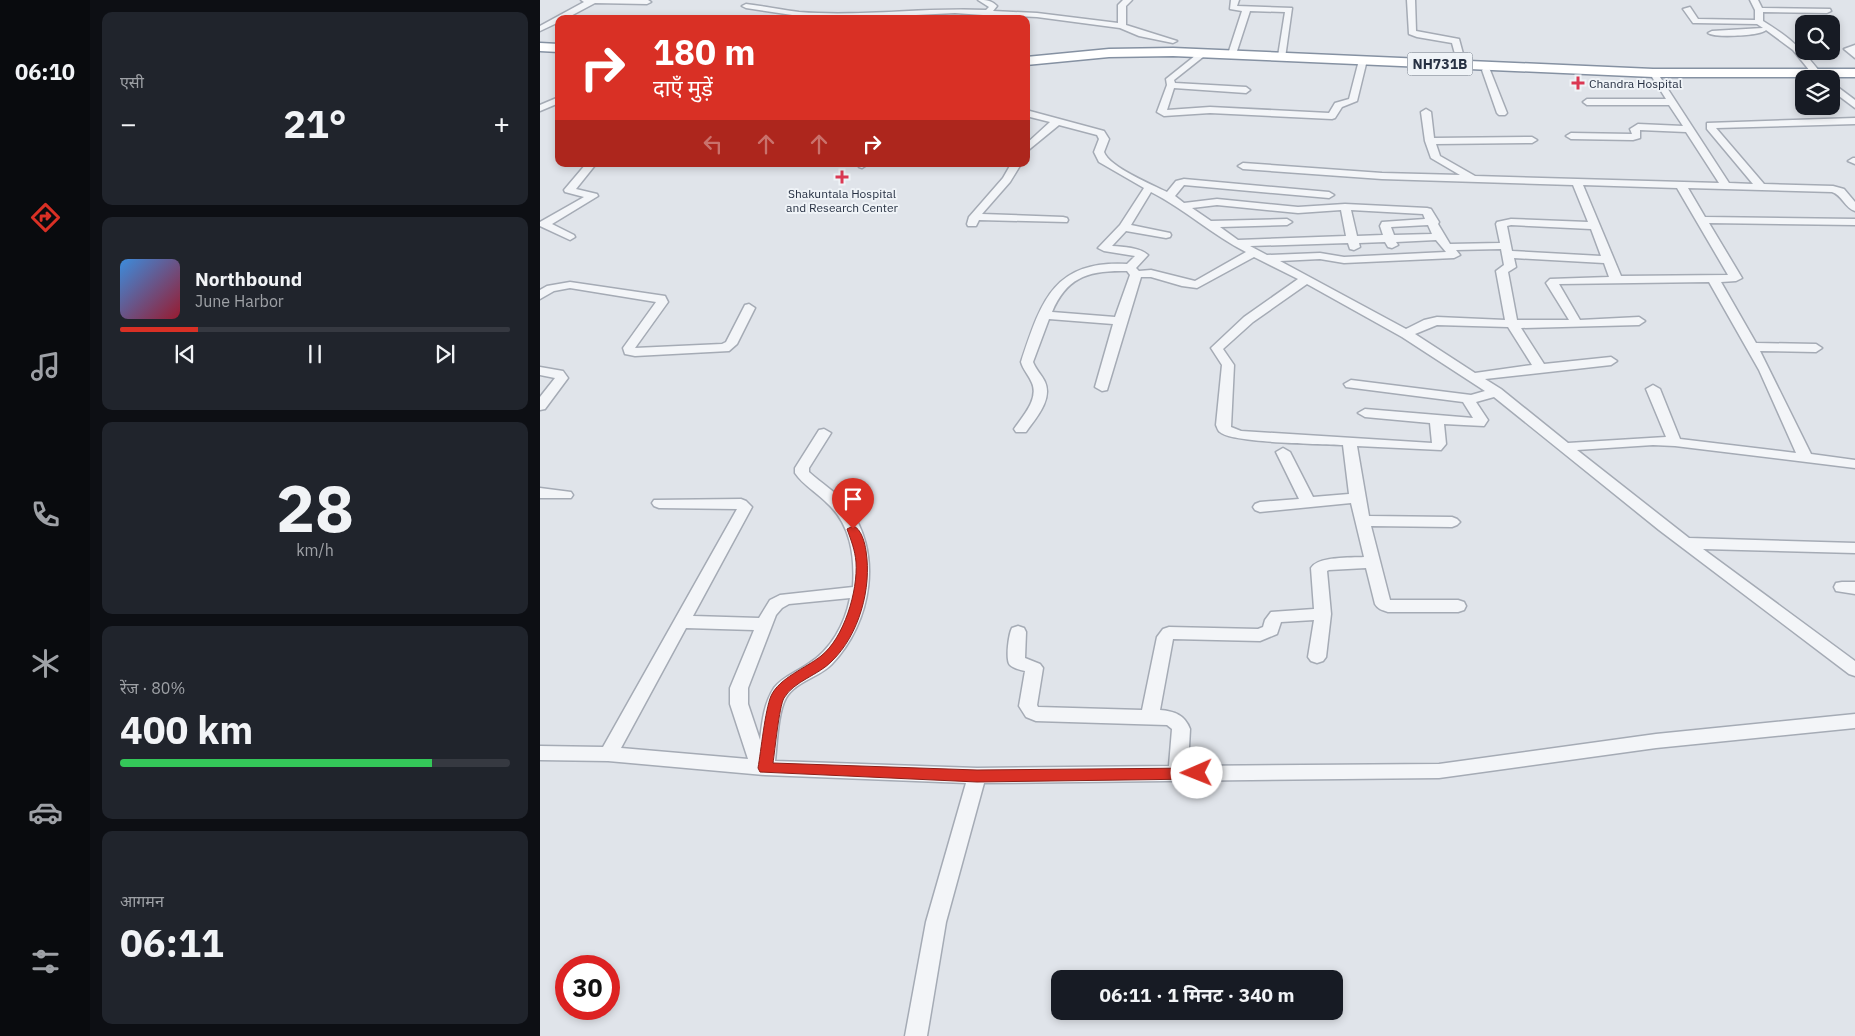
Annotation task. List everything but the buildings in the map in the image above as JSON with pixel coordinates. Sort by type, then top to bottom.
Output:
[{"type":"highway","points":[[540,47],[555,48]]},
{"type":"highway","points":[[540,52],[555,52]]},
{"type":"highway","name":"NH731B","points":[[1030,62],[1110,52],[1174,52],[1795,78]]},
{"type":"highway","points":[[1030,62],[1106,57],[1199,57],[1656,77],[1795,79]]},
{"type":"highway","name":"NH731B","points":[[1840,76],[1855,73]]},
{"type":"highway","points":[[1840,78],[1855,77]]},
{"type":"street","points":[[585,0],[647,2]]},
{"type":"street","points":[[566,15],[594,0]]},
{"type":"street","points":[[982,0],[993,6],[987,15]]},
{"type":"street","points":[[1122,26],[1122,5],[1128,0]]},
{"type":"street","points":[[1235,0],[1234,8],[1289,10],[1282,56]]},
{"type":"street","points":[[1278,0],[1278,9]]},
{"type":"street","points":[[1411,0],[1412,32],[1417,35],[1456,41],[1462,65]]},
{"type":"street","points":[[1754,0],[1759,10],[1759,22]]},
{"type":"street","points":[[746,6],[799,14],[877,15],[934,11],[976,15]]},
{"type":"street","points":[[1232,54],[1247,8]]},
{"type":"street","points":[[1687,10],[1696,21],[1759,22],[1786,39],[1816,70]]},
{"type":"street","points":[[1759,10],[1827,11]]},
{"type":"street","points":[[1030,15],[1122,26],[1142,34],[1174,41]]},
{"type":"street","points":[[540,29],[555,21]]},
{"type":"street","points":[[1712,33],[1737,33],[1769,29]]},
{"type":"street","points":[[1855,47],[1848,49],[1855,56]]},
{"type":"street","points":[[1199,57],[1170,79],[1171,85],[1162,112],[1210,110],[1332,116],[1338,106],[1353,101],[1362,64]]},
{"type":"street","points":[[1486,70],[1502,113]]},
{"type":"street","points":[[1656,77],[1670,102],[1726,186]]},
{"type":"street","points":[[1171,85],[1246,90]]},
{"type":"street","points":[[1840,92],[1855,105]]},
{"type":"street","points":[[1586,102],[1670,102]]},
{"type":"street","points":[[540,108],[555,103]]},
{"type":"street","points":[[1426,112],[1430,141],[1438,160],[1475,179]]},
{"type":"street","points":[[1030,114],[1101,133],[1104,139],[1099,152],[1102,160],[1124,174],[1169,197],[1236,243],[1406,334],[1496,392],[1564,447],[1855,670]]},
{"type":"street","points":[[1030,145],[1057,120]]},
{"type":"street","points":[[1761,187],[1710,125],[1855,122]]},
{"type":"street","points":[[1571,136],[1634,137],[1638,136],[1635,129],[1638,127],[1689,129]]},
{"type":"street","points":[[1030,135],[1040,136]]},
{"type":"street","points":[[1430,141],[1532,140]]},
{"type":"street","points":[[1243,166],[1333,174],[1837,189],[1855,208]]},
{"type":"street","points":[[570,237],[544,224],[593,196],[569,190],[588,167]]},
{"type":"street","points":[[1015,167],[1012,174],[983,204],[973,221],[1062,220]]},
{"type":"street","points":[[1326,207],[1333,174]]},
{"type":"street","points":[[1169,197],[1180,183],[1184,182],[1328,195]]},
{"type":"street","points":[[1578,182],[1616,279]]},
{"type":"street","points":[[1576,324],[1552,283],[1559,280],[1713,278],[1732,280],[1736,278],[1681,185]]},
{"type":"street","points":[[1102,387],[1133,271],[1142,256],[1140,253],[1104,248],[1124,227],[1150,186]]},
{"type":"street","points":[[1021,429],[1040,398],[1040,384],[1029,371],[1027,362],[1051,299],[1060,286],[1069,280],[1104,268],[1154,274],[1186,284],[1197,285],[1260,255],[1320,256],[1344,260],[1454,255],[1439,237],[1434,222],[1427,211],[1345,207],[1298,210],[1217,202],[1183,206]]},
{"type":"street","points":[[1345,207],[1358,259]]},
{"type":"street","points":[[1703,220],[1855,222]]},
{"type":"street","points":[[1210,224],[1287,222]]},
{"type":"street","points":[[1397,258],[1385,226],[1386,224],[1434,222]]},
{"type":"street","points":[[1540,368],[1512,324],[1502,271],[1510,267],[1501,224],[1505,222],[1595,226]]},
{"type":"street","points":[[1124,227],[1166,235]]},
{"type":"street","points":[[1236,243],[1439,237]]},
{"type":"street","points":[[1448,247],[1507,250],[1608,260]]},
{"type":"street","points":[[1713,278],[1764,370],[1806,459]]},
{"type":"street","points":[[1306,279],[1256,314],[1230,335],[1218,348],[1218,352],[1228,360],[1223,425],[1225,430],[1240,435],[1436,447],[1439,444],[1437,420]]},
{"type":"street","points":[[540,295],[551,288],[570,285],[621,295],[662,299],[662,302],[628,348],[629,351],[635,352],[725,348],[731,344],[749,308]]},
{"type":"street","points":[[1046,315],[1120,321]]},
{"type":"street","points":[[1406,334],[1428,323],[1437,321],[1512,324],[1576,324],[1639,321]]},
{"type":"street","points":[[1751,347],[1816,348]]},
{"type":"street","points":[[1471,377],[1611,361]]},
{"type":"street","points":[[540,371],[558,374],[562,378],[540,406]]},
{"type":"street","points":[[1351,384],[1471,399],[1496,392]]},
{"type":"street","points":[[1652,389],[1676,442]]},
{"type":"street","points":[[1365,413],[1481,422],[1470,404],[1471,399]]},
{"type":"street","points":[[766,764],[777,698],[786,688],[824,662],[832,653],[845,635],[859,592],[862,561],[860,547],[853,529],[842,509],[802,473],[802,468],[824,433]]},
{"type":"street","points":[[1564,447],[1653,441],[1676,442],[1854,464]]},
{"type":"street","points":[[1349,442],[1357,498],[1383,604],[1388,606],[1458,606]]},
{"type":"street","points":[[1282,452],[1308,503]]},
{"type":"street","points":[[540,493],[566,495]]},
{"type":"street","points":[[1260,507],[1357,498]]},
{"type":"street","points":[[608,754],[745,507],[741,504],[659,503]]},
{"type":"street","points":[[1364,521],[1452,522]]},
{"type":"street","points":[[1688,543],[1855,548]]},
{"type":"street","points":[[1317,657],[1323,614],[1320,568],[1327,564],[1372,562]]},
{"type":"street","points":[[766,764],[755,754],[739,704],[739,688],[763,624],[776,604],[786,599],[859,592]]},
{"type":"street","points":[[1150,716],[1165,637],[1169,633],[1260,635],[1267,634],[1271,630],[1273,620],[1277,616],[1323,614]]},
{"type":"street","points":[[682,622],[763,624]]},
{"type":"street","points":[[1018,632],[1016,661],[1034,668],[1028,706],[1032,712],[1036,714],[1150,716],[1172,719],[1181,729],[1178,774]]},
{"type":"street","points":[[540,753],[608,754],[977,776],[1439,771],[1656,741],[1855,721]]},
{"type":"street","points":[[916,1036],[936,922],[977,776]]},
{"type":"place","name":"Chandra Hospital","points":[[1578,83]]},
{"type":"place","name":"Shakuntala Hospital and Research Center","points":[[842,177]]},
{"type":"route","points":[[853,529],[860,547],[862,561],[862,576],[854,612],[845,635],[828,658],[786,688],[777,698],[765,768],[977,776],[1197,773]]}]
